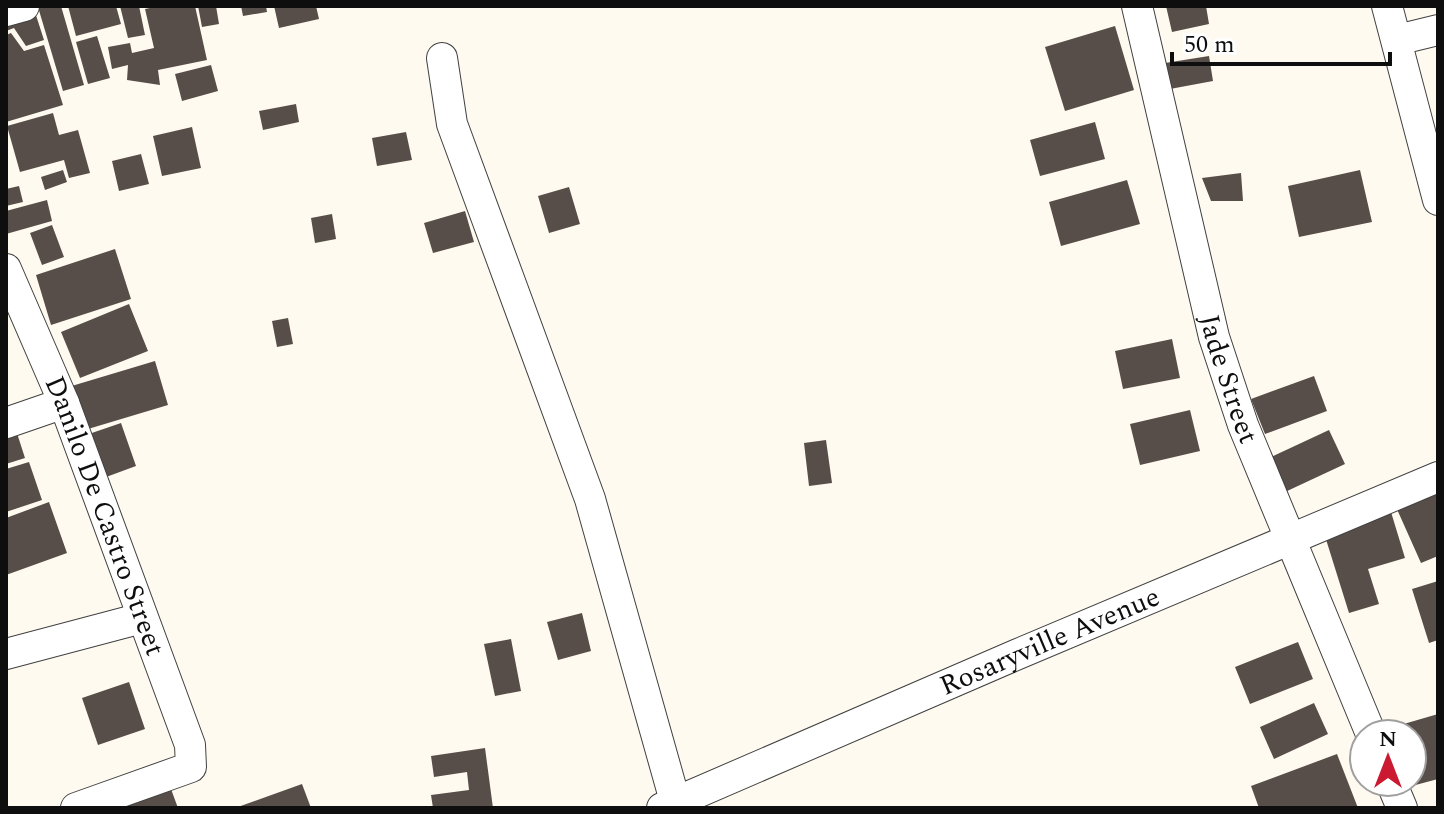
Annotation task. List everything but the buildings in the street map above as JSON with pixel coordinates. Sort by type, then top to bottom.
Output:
[{"type":"street","points":[[6,11],[24,6]]},
{"type":"street","name":"Jade Street","points":[[1137,6],[1214,337],[1243,425],[1364,718]]},
{"type":"street","points":[[1387,6],[1438,200]]},
{"type":"street","points":[[1397,40],[1438,30]]},
{"type":"street","points":[[442,58],[452,124],[590,499],[668,805]]},
{"type":"street","name":"Danilo De Castro Street","points":[[6,269],[64,403],[190,745],[191,767],[76,808]]},
{"type":"street","points":[[6,423],[64,403]]},
{"type":"street","name":"Rosaryville Avenue","points":[[668,805],[1438,477]]},
{"type":"street","points":[[6,654],[142,618]]}]
